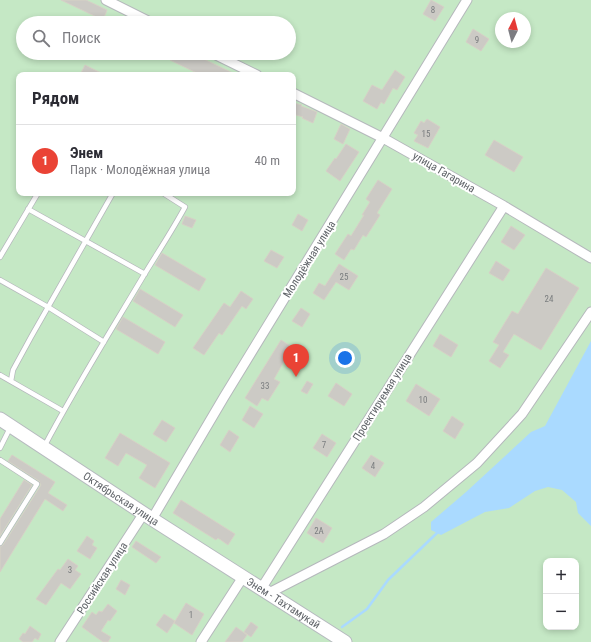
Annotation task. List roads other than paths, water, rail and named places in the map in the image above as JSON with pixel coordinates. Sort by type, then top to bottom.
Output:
[{"type":"main road","name":"Октябрьская улица","points":[[6,422],[148,516],[244,577]]},
{"type":"main road","name":"Энем - Тахтамукай","points":[[244,577],[345,642]]},
{"type":"street","points":[[106,0],[138,16]]},
{"type":"street","name":"Молодёжная улица","points":[[148,516],[224,397],[467,0]]},
{"type":"street","points":[[226,60],[251,72]]},
{"type":"street","name":"улица Гагарина","points":[[296,94],[383,138],[504,206],[591,258]]},
{"type":"street","name":"Проектируемая улица","points":[[265,591],[504,206]]},
{"type":"street","points":[[265,591],[384,534],[424,507],[477,463],[522,414],[591,312]]},
{"type":"street","name":"Российская улица","points":[[60,642],[148,516]]},
{"type":"street","points":[[201,642],[244,577]]},
{"type":"lane","points":[[0,257],[36,196]]},
{"type":"lane","points":[[11,381],[13,370],[111,196]]},
{"type":"lane","points":[[44,447],[63,411],[145,274],[172,232],[185,207],[168,196]]},
{"type":"lane","points":[[28,209],[145,274]]},
{"type":"lane","points":[[0,280],[48,307],[104,342]]},
{"type":"lane","points":[[0,375],[63,411]]},
{"type":"lane","points":[[0,448],[6,422]]},
{"type":"lane","points":[[0,460],[37,484],[0,544]]},
{"type":"water","points":[[591,341],[591,526],[578,513],[576,502],[562,490],[548,487],[535,491],[509,508],[485,512],[441,535],[431,530],[431,522],[531,432],[545,426]]},
{"type":"waterway","points":[[342,627],[367,609],[388,580],[438,532]]},
{"type":"place","name":"Энем","points":[[296,377]]}]
